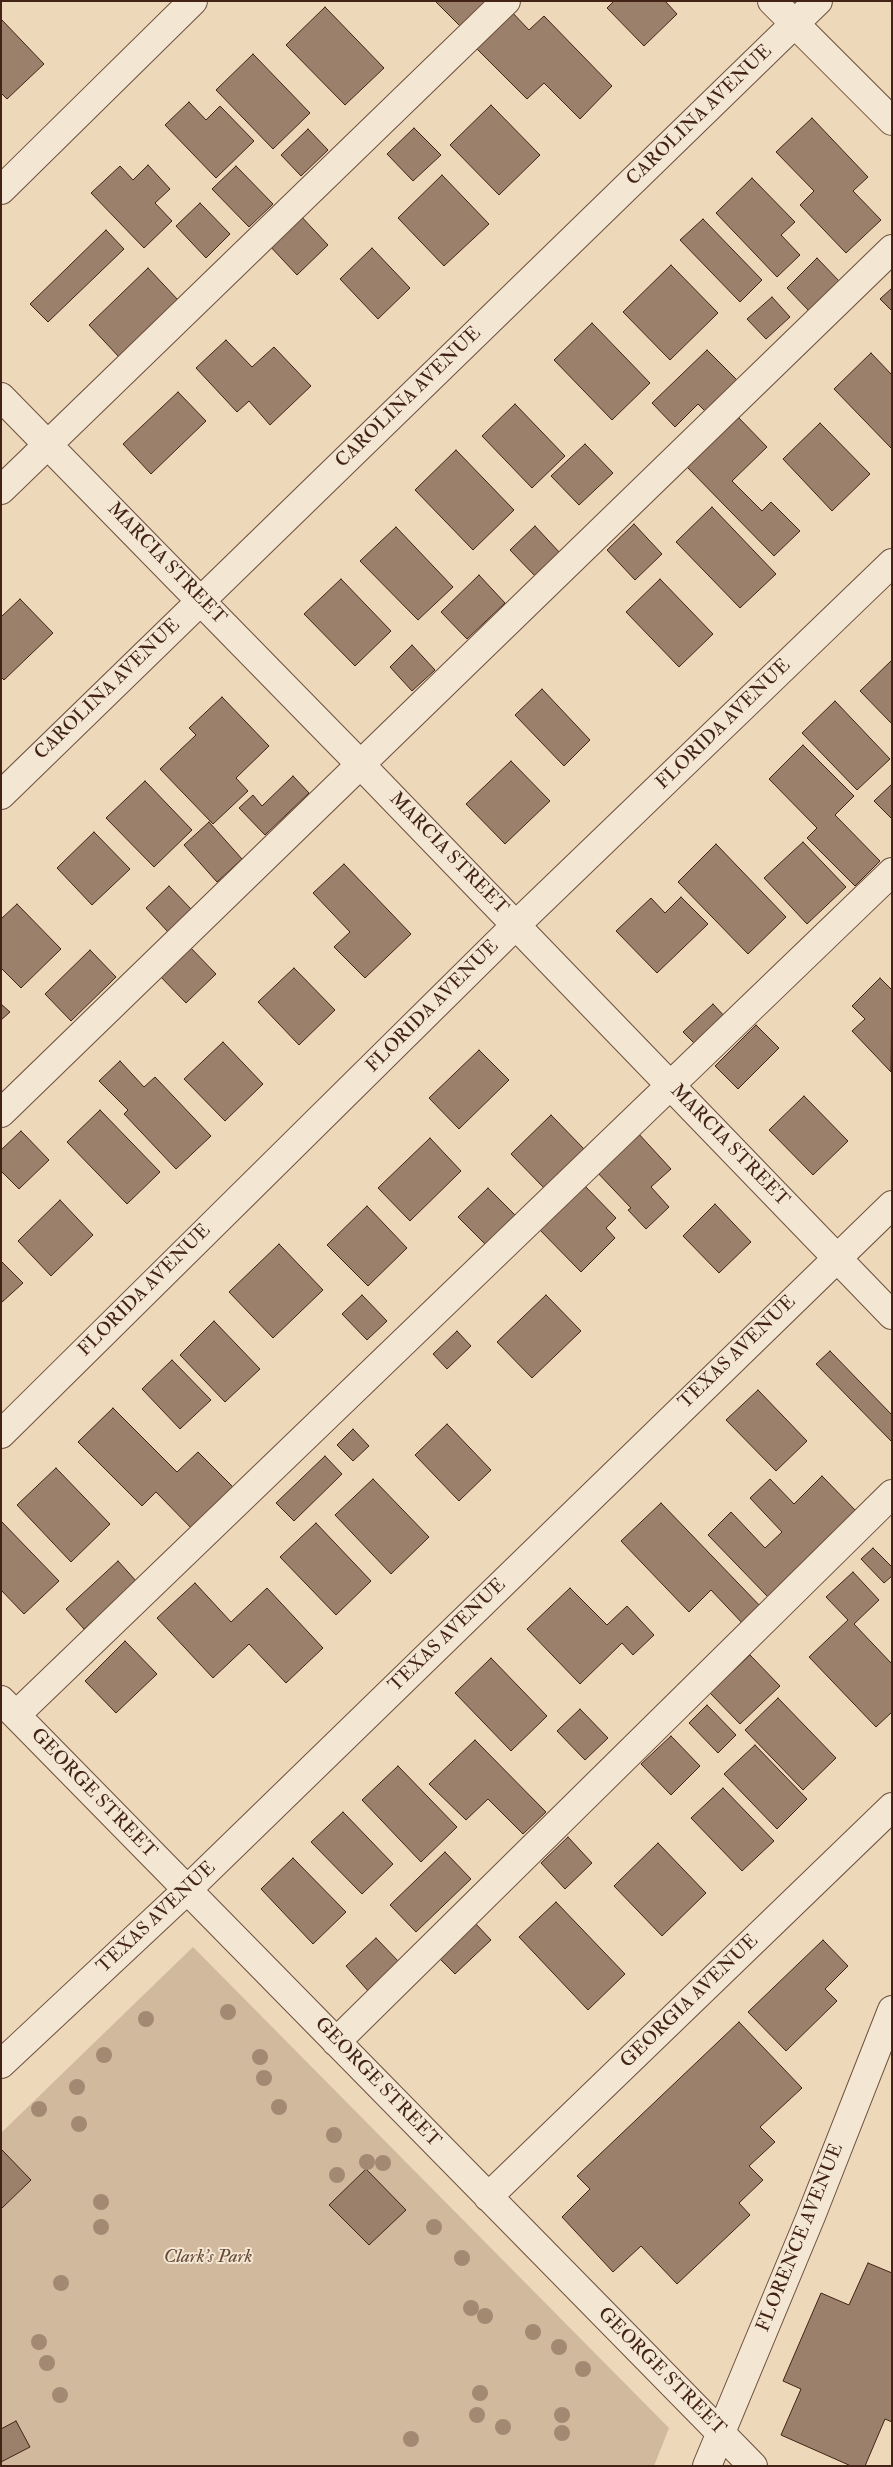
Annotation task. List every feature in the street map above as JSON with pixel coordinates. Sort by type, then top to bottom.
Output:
[{"type":"street","points":[[1,190],[194,1]]},
{"type":"street","points":[[1,490],[506,1]]},
{"type":"street","points":[[772,1],[892,122]]},
{"type":"street","name":"CAROLINA AVENUE","points":[[1,795],[818,1]]},
{"type":"street","points":[[1,1113],[892,248]]},
{"type":"street","name":"MARCIA STREET","points":[[1,397],[201,600],[892,1315]]},
{"type":"street","name":"FLORIDA AVENUE","points":[[1,1434],[516,925],[892,563]]},
{"type":"street","points":[[9,1707],[671,1085],[892,872]]},
{"type":"street","name":"TEXAS AVENUE","points":[[4,2055],[187,1890],[836,1257],[892,1205]]},
{"type":"street","points":[[336,2042],[892,1494]]},
{"type":"street","name":"GEORGE STREET","points":[[9,1707],[753,2466]]},
{"type":"street","name":"GEORGIA AVENUE","points":[[488,2197],[892,1807]]},
{"type":"street","name":"FLORENCE AVENUE","points":[[707,2466],[811,2216],[892,2010]]},
{"type":"green space","name":"Clark's Park","points":[[193,1947],[669,2428],[654,2466],[1,2466],[1,2133]]},
{"type":"building","points":[[435,1],[488,1],[461,27]]},
{"type":"building","points":[[614,1],[665,1],[677,14],[644,46],[607,8]]},
{"type":"building","points":[[325,7],[384,68],[345,105],[286,45]]},
{"type":"building","points":[[508,8],[529,30],[544,16],[612,86],[580,119],[544,83],[527,99],[472,44]]},
{"type":"building","points":[[1,19],[44,64],[7,99],[1,93]]},
{"type":"building","points":[[253,54],[310,113],[273,149],[216,90]]},
{"type":"building","points":[[189,102],[206,120],[220,106],[254,141],[216,178],[165,125]]},
{"type":"building","points":[[491,105],[540,155],[499,195],[450,145]]},
{"type":"building","points":[[812,118],[868,177],[853,191],[881,220],[846,253],[800,205],[814,191],[776,152]]},
{"type":"building","points":[[414,128],[441,155],[413,181],[387,154]]},
{"type":"building","points":[[308,129],[328,150],[301,176],[281,155]]},
{"type":"building","points":[[148,165],[170,189],[155,203],[172,221],[144,248],[91,193],[120,166],[133,180]]},
{"type":"building","points":[[236,166],[273,204],[249,227],[212,189]]},
{"type":"building","points":[[442,175],[489,224],[444,266],[398,218]]},
{"type":"building","points":[[752,178],[795,222],[781,235],[800,255],[777,277],[716,213]]},
{"type":"building","points":[[200,203],[230,234],[206,258],[176,226]]},
{"type":"building","points":[[298,213],[328,245],[297,275],[267,243]]},
{"type":"building","points":[[703,219],[762,280],[740,302],[680,240]]},
{"type":"building","points":[[106,230],[124,249],[48,322],[30,304]]},
{"type":"building","points":[[372,248],[410,288],[378,319],[340,279]]},
{"type":"building","points":[[817,258],[840,282],[810,312],[787,288]]},
{"type":"building","points":[[671,265],[718,313],[670,360],[623,312]]},
{"type":"building","points":[[148,268],[178,300],[119,357],[89,325]]},
{"type":"building","points":[[892,288],[892,311],[880,299]]},
{"type":"building","points":[[772,297],[790,317],[766,339],[747,319]]},
{"type":"building","points":[[592,323],[650,383],[612,420],[554,360]]},
{"type":"building","points":[[226,340],[252,367],[274,347],[311,386],[270,425],[249,401],[237,412],[196,368]]},
{"type":"building","points":[[707,350],[737,380],[705,411],[698,404],[675,427],[652,403]]},
{"type":"building","points":[[871,353],[892,375],[892,449],[834,389]]},
{"type":"building","points":[[178,392],[206,421],[151,474],[123,444]]},
{"type":"building","points":[[515,404],[565,456],[532,488],[482,436]]},
{"type":"building","points":[[737,416],[767,447],[732,481],[762,511],[771,502],[800,531],[774,556],[686,466]]},
{"type":"building","points":[[820,423],[870,474],[832,511],[783,459]]},
{"type":"building","points":[[585,444],[613,473],[579,505],[551,476]]},
{"type":"building","points":[[456,450],[514,510],[473,550],[415,490]]},
{"type":"building","points":[[712,507],[776,574],[740,608],[676,542]]},
{"type":"building","points":[[634,524],[662,554],[635,580],[607,550]]},
{"type":"building","points":[[535,526],[560,553],[536,577],[510,550]]},
{"type":"building","points":[[396,527],[453,587],[418,620],[360,561]]},
{"type":"building","points":[[479,575],[505,603],[467,639],[441,612]]},
{"type":"building","points":[[341,579],[391,631],[355,666],[304,614]]},
{"type":"building","points":[[660,579],[713,634],[679,667],[626,612]]},
{"type":"building","points":[[20,599],[53,633],[4,680],[1,677],[1,617]]},
{"type":"building","points":[[412,645],[435,670],[412,691],[390,667]]},
{"type":"building","points":[[892,660],[892,724],[860,691]]},
{"type":"building","points":[[542,689],[590,740],[564,766],[515,715]]},
{"type":"building","points":[[222,697],[269,746],[236,778],[248,791],[213,824],[160,769],[196,735],[189,728]]},
{"type":"building","points":[[835,701],[890,759],[857,790],[802,733]]},
{"type":"building","points":[[803,745],[854,796],[835,815],[880,861],[855,886],[807,838],[817,828],[769,779]]},
{"type":"building","points":[[511,761],[550,801],[505,844],[466,804]]},
{"type":"building","points":[[293,776],[309,793],[265,835],[239,808],[253,795],[262,806]]},
{"type":"building","points":[[145,781],[192,830],[154,867],[106,818]]},
{"type":"building","points":[[892,784],[892,819],[874,801]]},
{"type":"building","points":[[209,822],[242,859],[217,882],[184,845]]},
{"type":"building","points":[[94,832],[130,869],[92,905],[57,868]]},
{"type":"building","points":[[803,842],[846,887],[807,924],[764,878]]},
{"type":"building","points":[[716,844],[786,917],[748,954],[678,882]]},
{"type":"building","points":[[344,864],[411,934],[365,978],[334,947],[350,932],[313,893]]},
{"type":"building","points":[[169,886],[191,909],[168,932],[146,908]]},
{"type":"building","points":[[681,897],[708,924],[657,973],[616,931],[651,898],[665,913]]},
{"type":"building","points":[[17,904],[61,949],[21,988],[1,968],[1,919]]},
{"type":"building","points":[[188,945],[216,974],[186,1003],[158,974]]},
{"type":"building","points":[[90,950],[116,977],[71,1021],[45,994]]},
{"type":"building","points":[[294,968],[335,1010],[299,1045],[258,1002]]},
{"type":"building","points":[[880,978],[892,990],[891,1072],[852,1031],[865,1019],[852,1006]]},
{"type":"building","points":[[1,1004],[10,1012],[1,1020]]},
{"type":"building","points":[[713,1004],[727,1019],[698,1047],[683,1032]]},
{"type":"building","points":[[756,1025],[779,1048],[738,1089],[715,1066]]},
{"type":"building","points":[[223,1042],[263,1084],[225,1121],[184,1079]]},
{"type":"building","points":[[479,1050],[509,1080],[459,1129],[429,1098]]},
{"type":"building","points":[[120,1061],[144,1087],[155,1077],[211,1136],[176,1169],[124,1114],[128,1110],[99,1081]]},
{"type":"building","points":[[804,1096],[848,1141],[813,1175],[769,1130]]},
{"type":"building","points":[[100,1110],[160,1172],[127,1204],[67,1142]]},
{"type":"building","points":[[551,1115],[585,1150],[545,1189],[511,1154]]},
{"type":"building","points":[[21,1131],[49,1160],[19,1189],[1,1171],[1,1150]]},
{"type":"building","points":[[637,1132],[671,1169],[651,1187],[669,1207],[646,1229],[628,1210],[631,1208],[595,1170]]},
{"type":"building","points":[[430,1138],[461,1171],[410,1221],[378,1188]]},
{"type":"building","points":[[583,1184],[616,1218],[606,1228],[615,1238],[581,1272],[538,1228]]},
{"type":"building","points":[[488,1188],[517,1217],[487,1246],[458,1217]]},
{"type":"building","points":[[60,1200],[93,1235],[51,1276],[18,1241]]},
{"type":"building","points":[[715,1204],[751,1242],[719,1273],[683,1236]]},
{"type":"building","points":[[367,1206],[407,1248],[368,1286],[327,1245]]},
{"type":"building","points":[[279,1244],[323,1290],[273,1338],[229,1292]]},
{"type":"building","points":[[1,1261],[23,1283],[1,1303]]},
{"type":"building","points":[[362,1295],[387,1321],[367,1340],[342,1314]]},
{"type":"building","points":[[546,1295],[581,1331],[532,1378],[497,1342]]},
{"type":"building","points":[[214,1321],[260,1369],[225,1402],[180,1355]]},
{"type":"building","points":[[457,1331],[471,1346],[447,1369],[433,1354]]},
{"type":"building","points":[[830,1351],[892,1415],[892,1442],[816,1364]]},
{"type":"building","points":[[172,1360],[211,1400],[180,1429],[142,1389]]},
{"type":"building","points":[[758,1390],[807,1441],[776,1471],[726,1420]]},
{"type":"building","points":[[113,1408],[177,1472],[198,1452],[239,1493],[197,1534],[156,1492],[142,1506],[78,1442]]},
{"type":"building","points":[[447,1424],[491,1470],[459,1501],[415,1455]]},
{"type":"building","points":[[353,1429],[369,1446],[353,1461],[337,1445]]},
{"type":"building","points":[[325,1456],[342,1474],[294,1521],[276,1503]]},
{"type":"building","points":[[56,1468],[110,1524],[71,1562],[17,1505]]},
{"type":"building","points":[[822,1476],[857,1512],[768,1597],[708,1535],[731,1512],[765,1548],[782,1532],[750,1498],[770,1479],[794,1504]]},
{"type":"building","points":[[373,1479],[429,1537],[391,1574],[335,1515]]},
{"type":"building","points":[[661,1503],[763,1609],[745,1626],[711,1590],[689,1612],[621,1541]]},
{"type":"building","points":[[1,1521],[59,1581],[24,1614],[1,1590]]},
{"type":"building","points":[[316,1523],[371,1581],[336,1615],[280,1557]]},
{"type":"building","points":[[873,1548],[892,1567],[892,1576],[884,1583],[861,1559]]},
{"type":"building","points":[[118,1561],[137,1582],[84,1629],[66,1609]]},
{"type":"building","points":[[853,1572],[879,1600],[854,1624],[892,1664],[892,1712],[876,1727],[809,1657],[848,1620],[826,1597]]},
{"type":"building","points":[[195,1583],[231,1622],[267,1588],[323,1648],[286,1683],[249,1644],[213,1678],[157,1618]]},
{"type":"building","points":[[570,1588],[607,1625],[627,1606],[654,1635],[633,1655],[622,1643],[580,1684],[527,1629]]},
{"type":"building","points":[[125,1641],[157,1674],[116,1713],[85,1681]]},
{"type":"building","points":[[750,1655],[780,1686],[740,1724],[710,1693]]},
{"type":"building","points":[[491,1658],[547,1716],[511,1751],[455,1693]]},
{"type":"building","points":[[778,1698],[836,1758],[803,1790],[745,1730]]},
{"type":"building","points":[[707,1705],[736,1735],[718,1753],[689,1723]]},
{"type":"building","points":[[580,1709],[608,1738],[585,1760],[557,1731]]},
{"type":"building","points":[[671,1736],[700,1766],[671,1795],[641,1764]]},
{"type":"building","points":[[475,1740],[546,1812],[523,1834],[488,1799],[466,1820],[429,1784]]},
{"type":"building","points":[[755,1745],[807,1799],[777,1829],[724,1774]]},
{"type":"building","points":[[398,1766],[457,1827],[421,1862],[362,1800]]},
{"type":"building","points":[[723,1788],[774,1841],[742,1871],[691,1818]]},
{"type":"building","points":[[343,1812],[393,1864],[362,1894],[311,1842]]},
{"type":"building","points":[[568,1837],[592,1863],[565,1889],[541,1863]]},
{"type":"building","points":[[658,1843],[706,1893],[662,1936],[614,1886]]},
{"type":"building","points":[[445,1852],[471,1879],[416,1932],[390,1905]]},
{"type":"building","points":[[293,1858],[346,1912],[313,1944],[261,1889]]},
{"type":"building","points":[[556,1902],[625,1974],[588,2010],[519,1937]]},
{"type":"building","points":[[475,1923],[491,1940],[455,1974],[439,1958]]},
{"type":"building","points":[[376,1938],[400,1963],[369,1992],[346,1966]]},
{"type":"building","points":[[823,1940],[848,1966],[825,1989],[837,2001],[786,2051],[748,2012]]},
{"type":"building","points":[[739,2022],[802,2088],[760,2127],[775,2142],[749,2166],[763,2180],[739,2203],[750,2215],[677,2284],[641,2246],[613,2272],[562,2217],[590,2189],[577,2176]]},
{"type":"building","points":[[1,2149],[31,2180],[1,2209]]},
{"type":"building","points":[[366,2169],[406,2210],[369,2245],[329,2205]]},
{"type":"building","points":[[868,2263],[892,2273],[892,2422],[885,2419],[865,2466],[851,2466],[781,2435],[801,2389],[783,2381],[821,2293],[849,2305]]},
{"type":"building","points":[[16,2421],[30,2447],[1,2462],[1,2429]]}]
